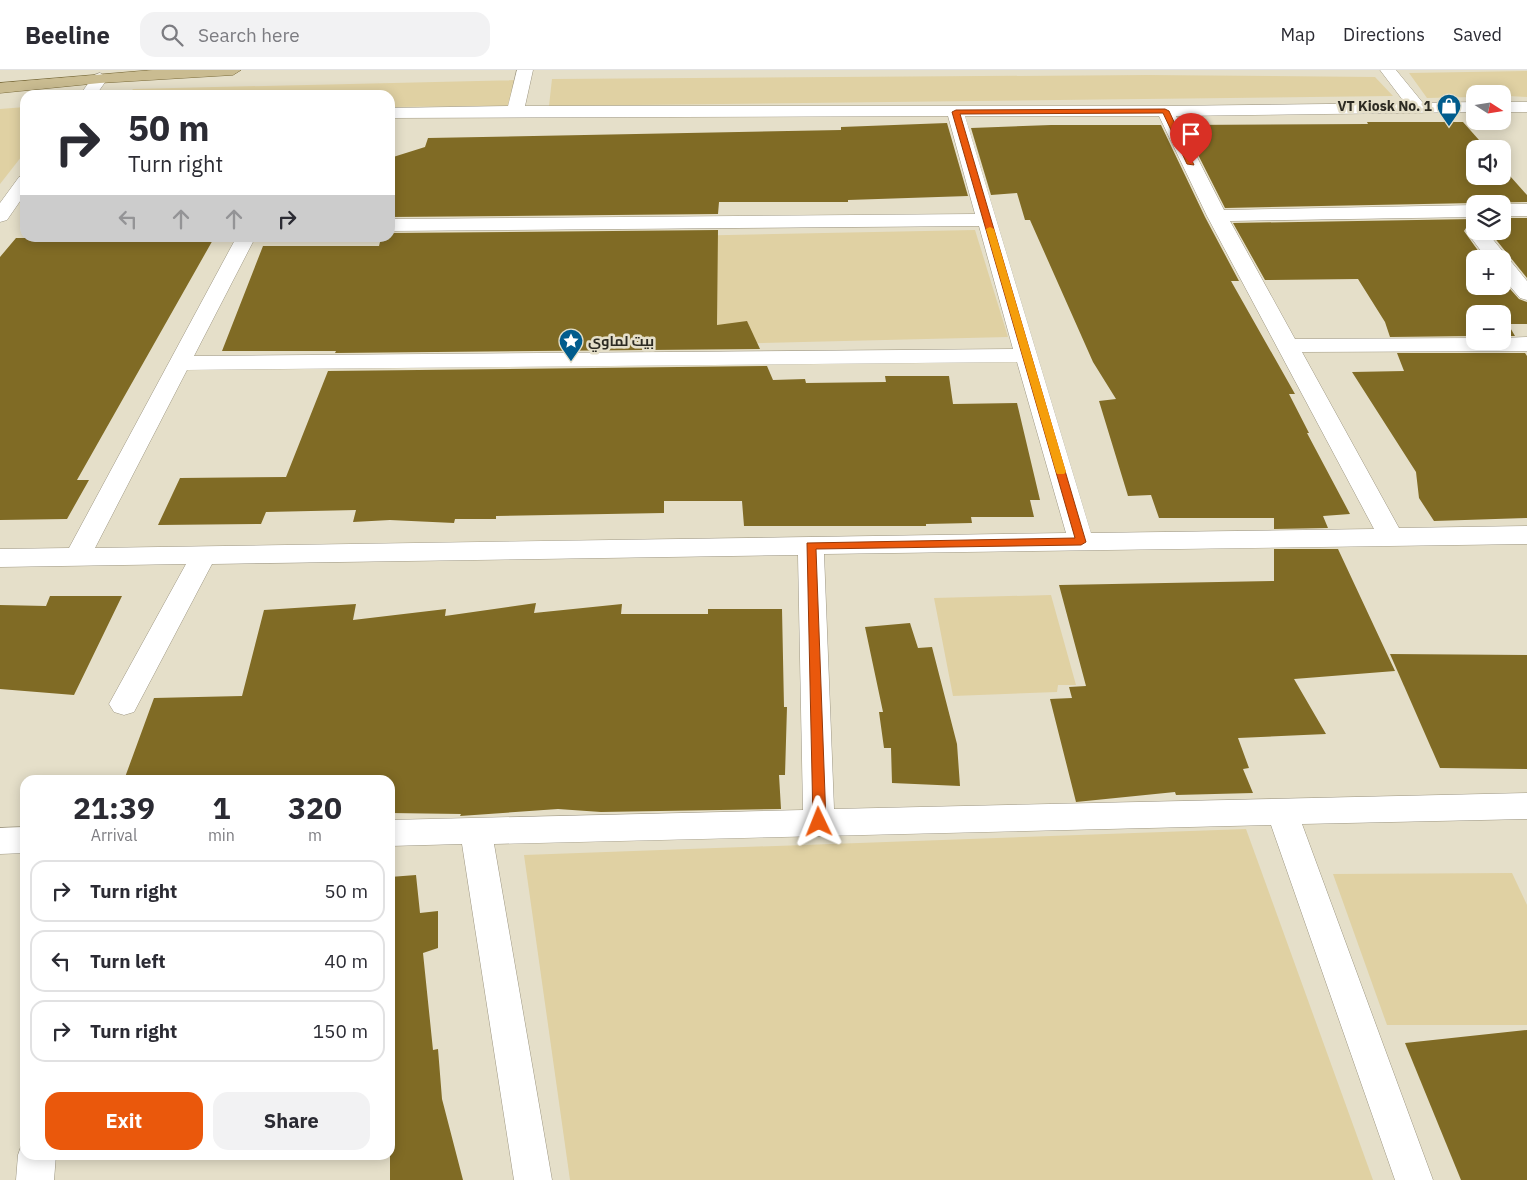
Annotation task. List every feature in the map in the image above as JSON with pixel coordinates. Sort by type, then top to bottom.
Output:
[{"type":"main road","points":[[0,88],[100,78],[233,70]]},
{"type":"street","points":[[515,111],[525,70]]},
{"type":"street","points":[[1388,70],[1418,108]]},
{"type":"street","points":[[92,90],[100,78]]},
{"type":"street","points":[[395,114],[515,111],[956,112],[1466,107]]},
{"type":"street","points":[[1511,107],[1527,107]]},
{"type":"street","points":[[1165,111],[1217,216],[1391,537]]},
{"type":"street","points":[[956,112],[1081,542]]},
{"type":"street","points":[[0,216],[18,198]]},
{"type":"street","points":[[1511,210],[1527,210]]},
{"type":"street","points":[[1217,216],[1466,211]]},
{"type":"street","points":[[395,226],[987,220]]},
{"type":"street","points":[[1482,240],[1491,250]]},
{"type":"street","points":[[78,556],[242,242]]},
{"type":"street","points":[[1511,275],[1527,294]]},
{"type":"street","points":[[1288,346],[1527,344]]},
{"type":"street","points":[[179,363],[1027,355]]},
{"type":"street","points":[[0,558],[1527,535]]},
{"type":"street","points":[[811,546],[819,822]]},
{"type":"street","points":[[124,704],[204,555]]},
{"type":"street","points":[[395,833],[1527,806]]},
{"type":"street","points":[[1282,812],[1414,1180]]},
{"type":"street","points":[[476,831],[533,1180]]},
{"type":"street","points":[[0,841],[20,840]]},
{"type":"street","points":[[36,1180],[37,1160]]},
{"type":"shaded area","points":[[1527,71],[1527,97],[1511,96],[1511,85],[1466,85],[1466,97],[1427,98],[1409,73]]},
{"type":"shaded area","points":[[1147,75],[1375,77],[1393,96],[549,106],[552,79]]},
{"type":"shaded area","points":[[517,80],[508,106],[395,107],[395,90],[133,89]]},
{"type":"shaded area","points":[[20,107],[20,158],[0,184],[0,109]]},
{"type":"shaded area","points":[[975,230],[1008,337],[680,345],[681,236]]},
{"type":"shaded area","points":[[1051,595],[1076,685],[1058,685],[1057,692],[953,696],[934,598]]},
{"type":"shaded area","points":[[1246,829],[1373,1180],[570,1180],[524,855]]},
{"type":"shaded area","points":[[1512,873],[1527,905],[1527,1025],[1387,1025],[1333,874]]},
{"type":"building","points":[[1367,122],[1463,122],[1466,125],[1466,130],[1470,130],[1479,140],[1466,140],[1466,185],[1511,185],[1511,177],[1527,195],[1527,202],[1511,202],[1511,195],[1466,195],[1466,203],[1225,208],[1183,125],[1368,124]]},
{"type":"building","points":[[947,123],[968,196],[848,200],[848,202],[719,202],[718,214],[395,217],[395,156],[425,147],[428,138],[841,130],[841,127]]},
{"type":"building","points":[[1051,125],[1161,125],[1205,217],[1239,281],[1231,281],[1295,394],[1289,394],[1309,433],[1307,433],[1350,514],[1323,516],[1328,528],[1274,529],[1274,518],[1159,518],[1151,495],[1128,496],[1099,401],[1116,399],[1093,362],[1030,220],[1025,220],[1017,193],[991,195],[971,128]]},
{"type":"building","points":[[1511,218],[1527,218],[1527,278],[1511,258],[1511,250],[1504,250],[1496,240],[1511,240]]},
{"type":"building","points":[[1466,219],[1464,231],[1466,240],[1470,240],[1478,250],[1466,250],[1466,295],[1511,295],[1511,290],[1519,299],[1527,302],[1527,324],[1511,324],[1511,305],[1466,305],[1466,336],[1390,337],[1385,322],[1358,279],[1265,280],[1233,223]]},
{"type":"building","points":[[718,230],[717,325],[747,321],[760,349],[335,353],[336,351],[222,351],[263,246],[379,246],[380,242],[395,242],[395,233]]},
{"type":"building","points":[[16,238],[20,238],[20,242],[212,242],[77,480],[89,480],[67,519],[0,520],[0,257]]},
{"type":"building","points":[[1397,353],[1525,353],[1527,356],[1527,518],[1434,521],[1419,498],[1416,472],[1352,372],[1404,371]]},
{"type":"building","points":[[767,366],[773,380],[805,379],[806,383],[886,382],[885,376],[949,376],[953,404],[1017,403],[1040,500],[1030,500],[1034,517],[971,517],[972,523],[926,524],[926,526],[744,526],[742,501],[664,501],[664,513],[496,516],[496,519],[455,519],[454,523],[390,520],[353,522],[356,510],[266,512],[261,524],[158,525],[180,478],[286,477],[328,371]]},
{"type":"building","points":[[1274,549],[1338,549],[1395,671],[1294,679],[1326,734],[1238,738],[1249,768],[1243,769],[1253,793],[1176,795],[1175,792],[1076,802],[1050,699],[1072,698],[1069,687],[1086,686],[1059,585],[1274,581]]},
{"type":"building","points":[[50,596],[122,596],[74,695],[0,689],[0,605],[46,606]]},
{"type":"building","points":[[536,603],[534,613],[622,604],[621,614],[708,614],[708,609],[782,609],[784,707],[787,707],[785,775],[779,775],[781,809],[601,812],[558,809],[460,816],[461,814],[395,813],[395,775],[126,775],[154,698],[242,696],[264,610],[356,604],[353,620],[446,609],[445,616]]},
{"type":"building","points":[[910,623],[918,648],[932,647],[957,744],[960,786],[892,783],[891,748],[884,748],[879,712],[883,712],[865,627]]},
{"type":"building","points":[[1390,654],[1527,655],[1527,769],[1440,768]]},
{"type":"building","points":[[416,875],[420,913],[438,911],[438,948],[423,953],[433,1050],[438,1049],[442,1099],[463,1180],[390,1180],[390,1160],[395,1160],[395,877]]},
{"type":"building","points":[[1527,1030],[1527,1180],[1461,1180],[1405,1043]]},
{"type":"slow traffic","points":[[990,229],[1061,472]]},
{"type":"place","name":"VT Kiosk No. 1","points":[[1449,127]]},
{"type":"place","name":"بيت لماوي","points":[[571,362]]},
{"type":"route","points":[[819,822],[811,546],[1081,542],[956,112],[1165,111],[1191,164]]}]
